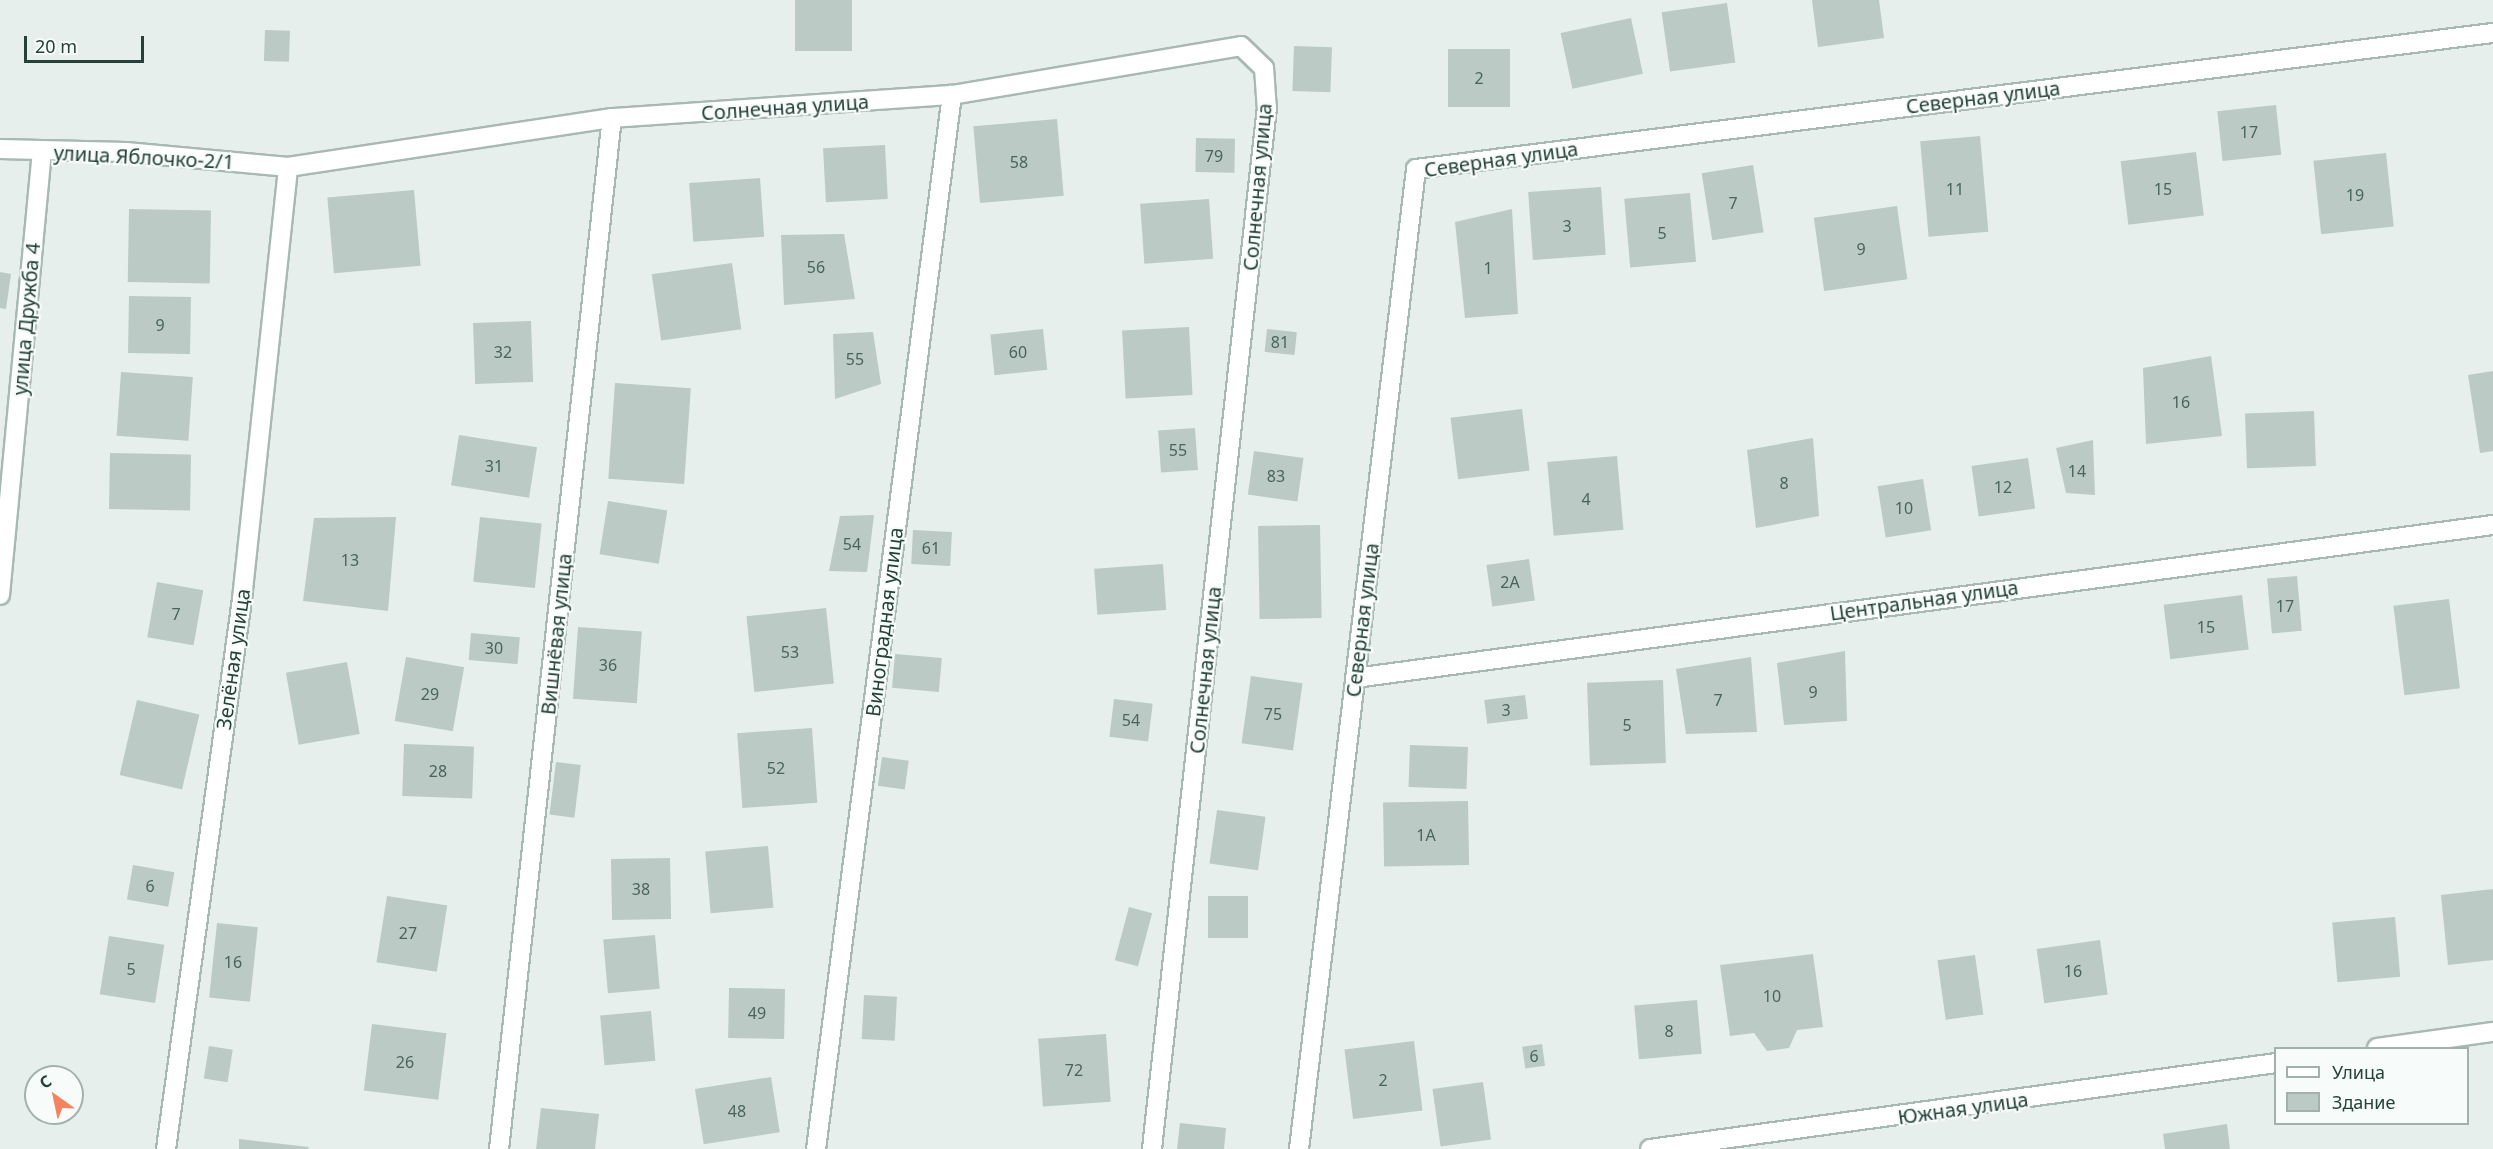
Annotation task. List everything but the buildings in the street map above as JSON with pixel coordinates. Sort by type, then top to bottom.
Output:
[{"type":"street","name":"Северная улица","points":[[1299,1149],[1416,169],[2493,33]]},
{"type":"street","name":"Солнечная улица","points":[[288,167],[612,118],[952,95],[1241,46],[1263,68],[1267,107],[1152,1149]]},
{"type":"street","name":"Виноградная улица","points":[[816,1149],[952,95]]},
{"type":"street","name":"Вишнёвая улица","points":[[499,1149],[612,118]]},
{"type":"street","name":"улица Яблочко-2/1","points":[[0,149],[126,152],[288,167]]},
{"type":"street","name":"улица Дружба 4","points":[[0,595],[42,151]]},
{"type":"street","name":"Зелёная улица","points":[[166,1149],[242,599],[288,167]]},
{"type":"street","name":"Центральная улица","points":[[1355,678],[2493,525]]},
{"type":"street","points":[[2384,1047],[2493,1032]]},
{"type":"street","name":"Южная улица","points":[[1650,1149],[2274,1063]]}]
